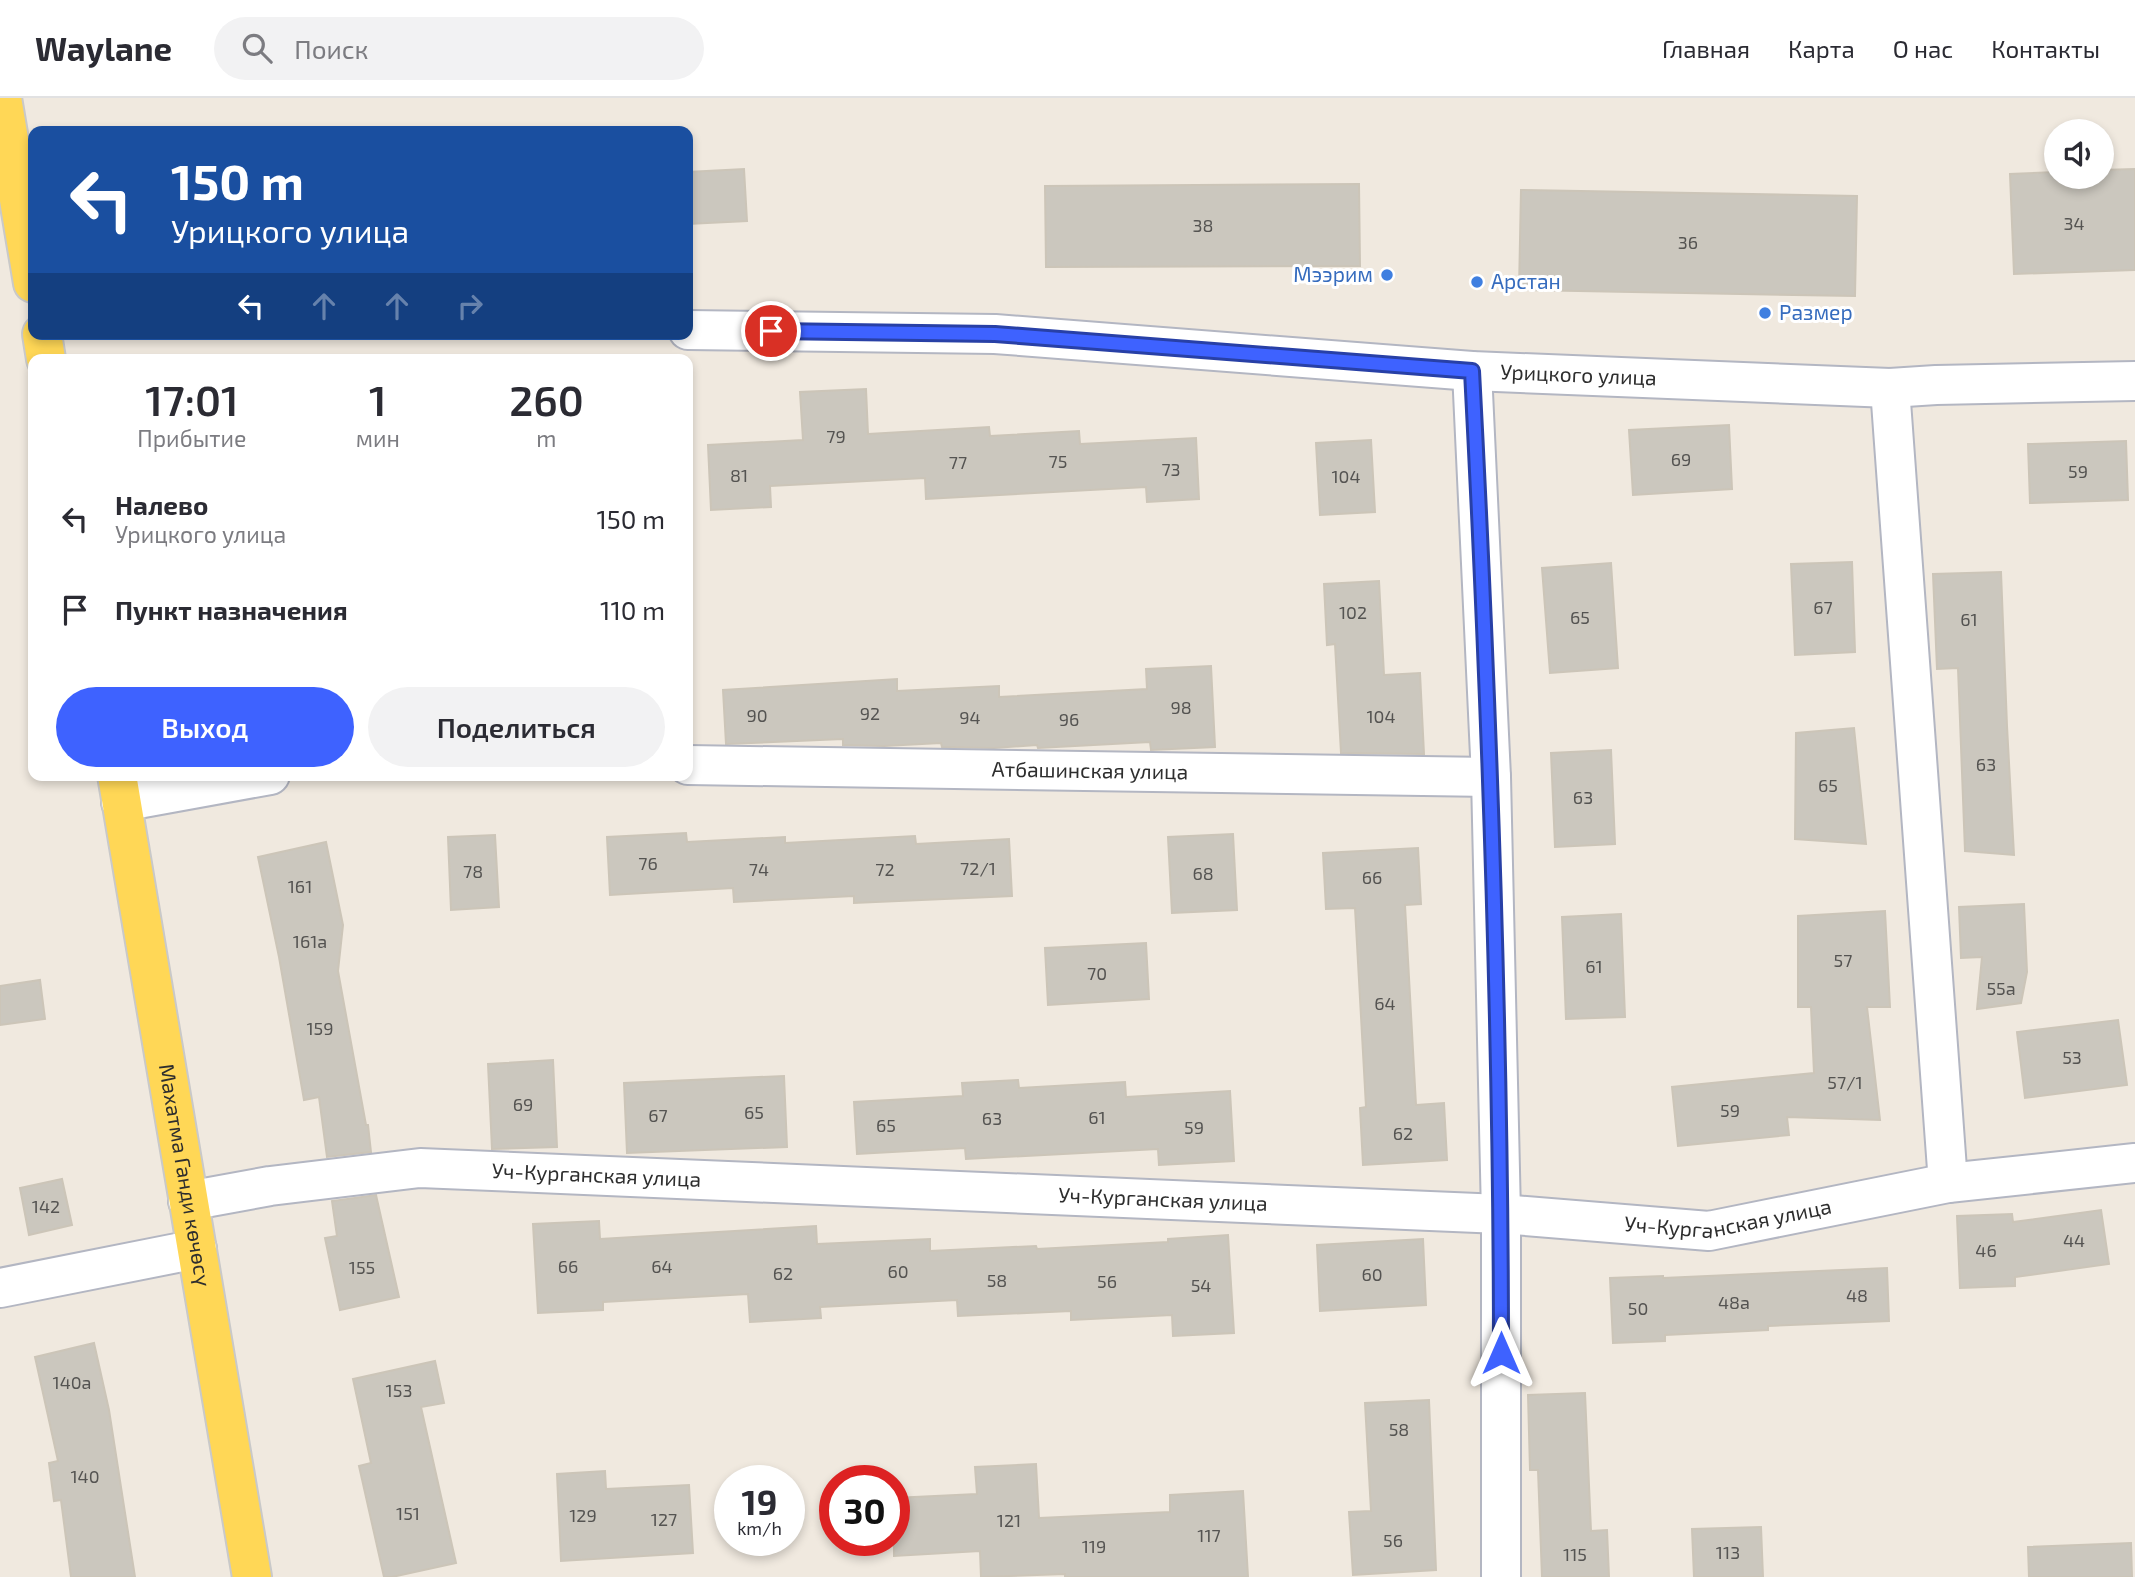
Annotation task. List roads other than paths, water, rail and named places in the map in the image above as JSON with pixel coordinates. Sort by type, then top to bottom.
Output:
[{"type":"main road","points":[[2,101],[28,254]]},
{"type":"main road","name":"Махатма Ганди көчөсү","points":[[119,788],[252,1577]]},
{"type":"street","name":"Урицкого улица","points":[[693,330],[995,334],[1472,371],[1890,388],[2135,381]]},
{"type":"street","points":[[1472,371],[1492,777],[1501,1214],[1501,1577]]},
{"type":"street","points":[[1890,388],[1948,1183]]},
{"type":"street","name":"Атбашинская улица","points":[[693,765],[1492,777]]},
{"type":"street","points":[[119,788],[200,781]]},
{"type":"street","name":"Уч-Курганская улица","points":[[188,1201],[270,1186],[420,1168],[1501,1214],[1709,1231],[1948,1183],[2135,1163]]},
{"type":"street","points":[[0,1288],[197,1250]]},
{"type":"place","name":"Мээрим","points":[[1387,275]]},
{"type":"place","name":"Арстан","points":[[1477,282]]},
{"type":"place","name":"Размер","points":[[1765,313]]}]
